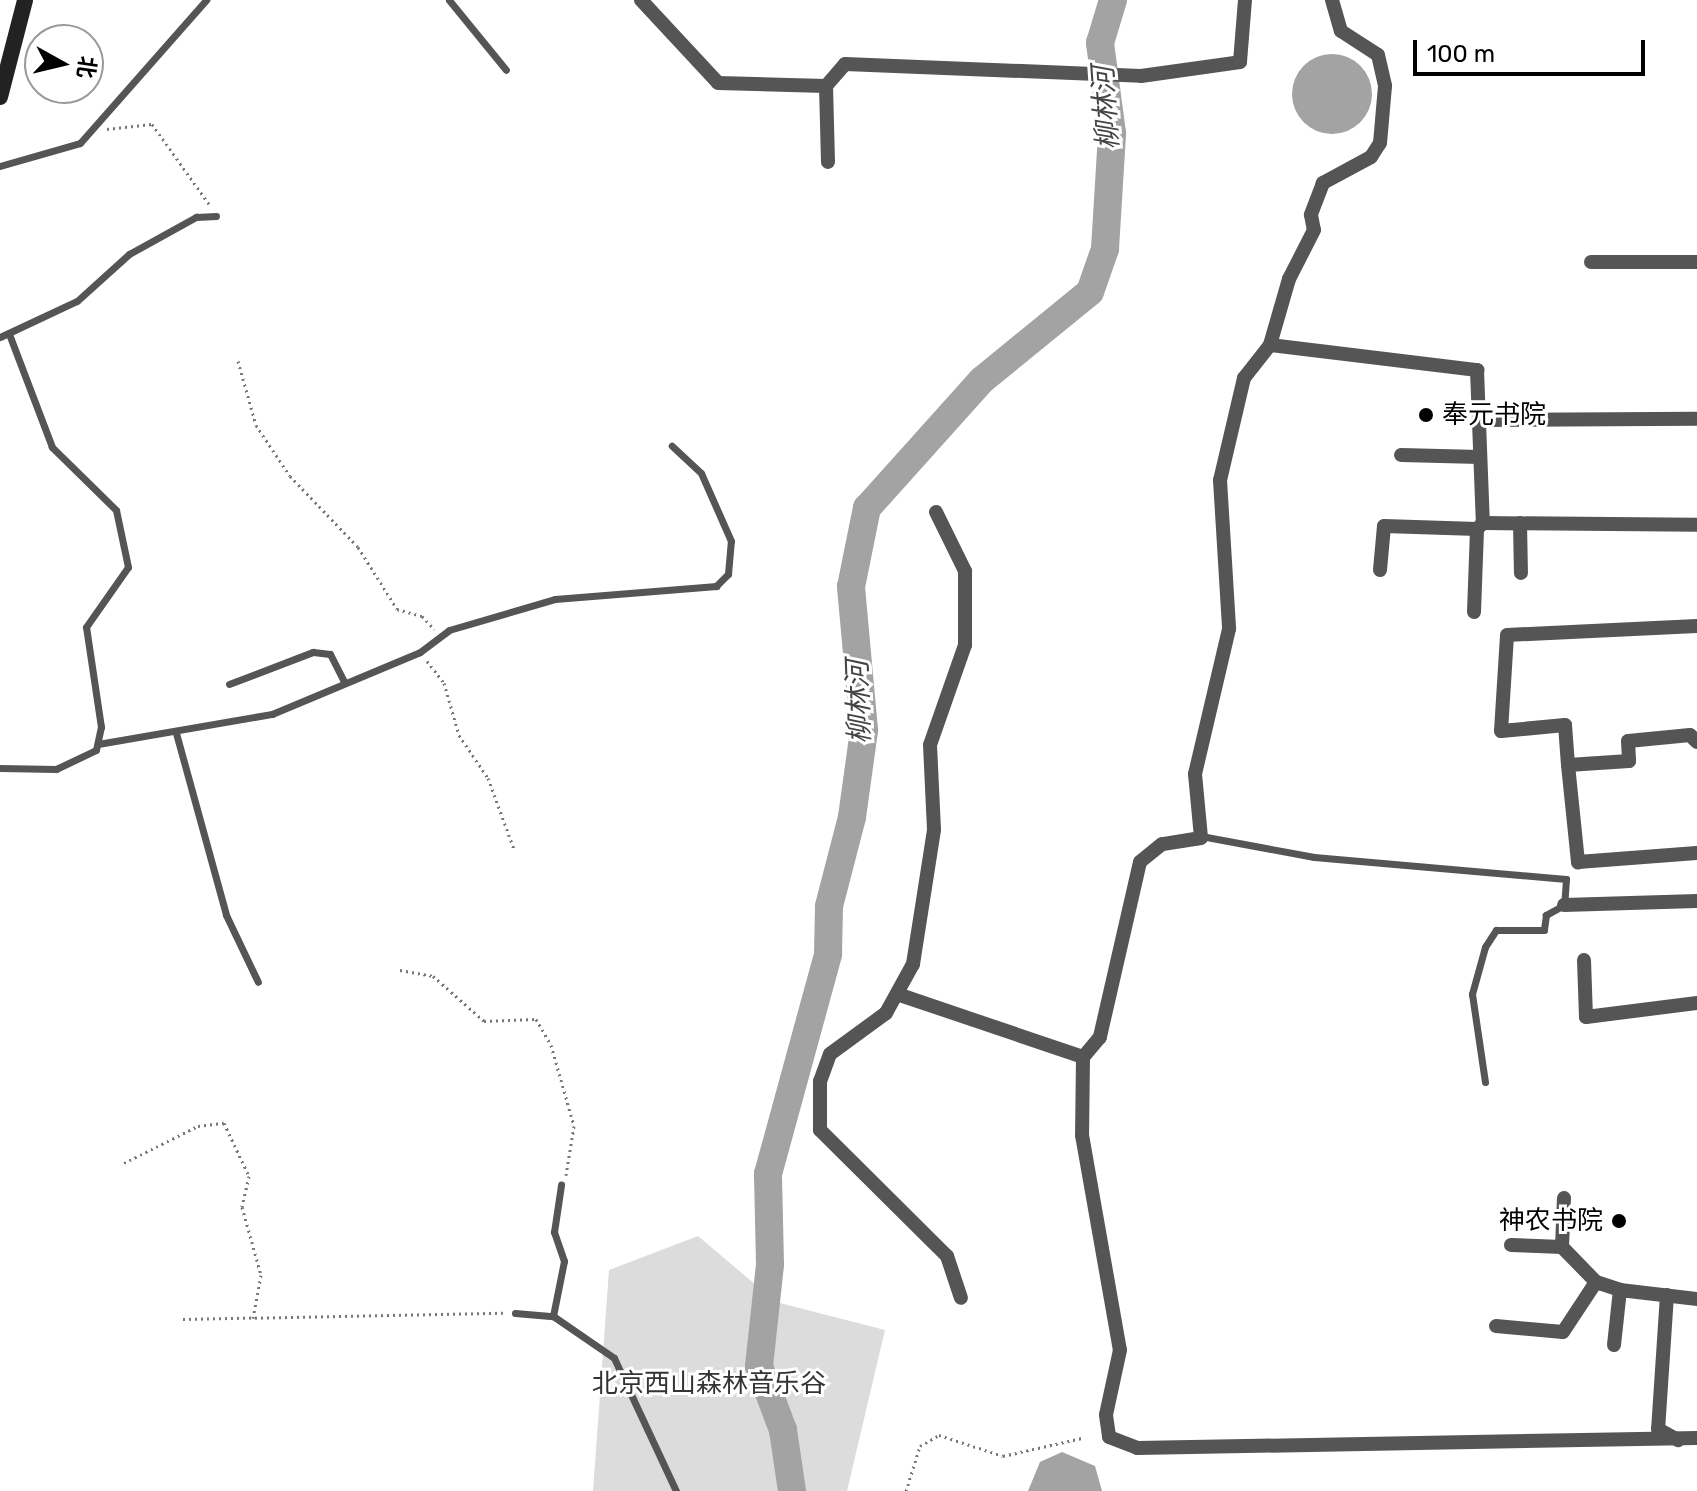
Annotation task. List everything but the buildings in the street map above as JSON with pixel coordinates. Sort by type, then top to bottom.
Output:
[{"type":"street","points":[[0,97],[25,0]]},
{"type":"street","points":[[641,0],[718,83],[826,86]]},
{"type":"street","points":[[828,162],[826,86],[845,64],[1078,69],[1141,76],[1240,62],[1245,0]]},
{"type":"street","points":[[1332,0],[1341,31],[1378,55],[1385,86],[1380,143],[1371,157],[1323,183],[1311,215],[1314,230],[1289,279],[1270,345],[1244,378],[1220,480],[1229,629],[1195,774],[1201,836],[1162,844],[1140,862],[1100,1037],[1083,1057],[1082,1135],[1120,1350],[1106,1415],[1109,1437],[1137,1448],[1697,1438]]},
{"type":"street","points":[[1591,262],[1697,262]]},
{"type":"street","points":[[1270,345],[1477,370],[1480,526],[1474,612]]},
{"type":"street","points":[[1479,420],[1697,419]]},
{"type":"street","points":[[1401,455],[1480,457]]},
{"type":"street","points":[[936,512],[965,571],[965,645],[930,745],[934,830],[913,964],[886,1013],[830,1054],[820,1081],[820,1130],[947,1256],[961,1298]]},
{"type":"street","points":[[1520,523],[1521,573]]},
{"type":"street","points":[[1380,570],[1384,526],[1520,523],[1697,525]]},
{"type":"street","points":[[1697,626],[1507,635],[1501,731],[1565,725],[1578,862],[1697,853]]},
{"type":"street","points":[[1568,765],[1629,761],[1628,741],[1690,735],[1697,742]]},
{"type":"street","points":[[1564,905],[1697,901]]},
{"type":"street","points":[[1584,960],[1586,1017],[1697,1003]]},
{"type":"street","points":[[897,994],[1083,1057]]},
{"type":"street","points":[[1562,1247],[1564,1198]]},
{"type":"street","points":[[1511,1245],[1562,1247],[1596,1282],[1620,1290],[1697,1299]]},
{"type":"street","points":[[1496,1326],[1563,1332],[1596,1282]]},
{"type":"street","points":[[1614,1345],[1620,1290]]},
{"type":"street","points":[[1667,1295],[1658,1429],[1678,1440]]},
{"type":"lane","points":[[0,166],[37,159],[88,134],[206,0]]},
{"type":"lane","points":[[449,0],[506,70]]},
{"type":"lane","points":[[98,744],[86,627],[128,567],[116,510],[52,447],[4,336],[77,301],[129,254],[196,217],[216,216]]},
{"type":"lane","points":[[0,768],[56,769],[98,744],[176,733],[272,714],[420,652],[438,637],[555,599],[716,586],[728,574],[731,541],[701,473],[672,446]]},
{"type":"lane","points":[[229,684],[313,652],[330,654],[344,682]]},
{"type":"lane","points":[[176,733],[226,915],[258,982]]},
{"type":"lane","points":[[1201,836],[1314,857],[1566,879],[1564,905],[1546,915],[1544,930],[1496,930],[1485,947],[1472,994],[1485,1082]]},
{"type":"lane","points":[[553,1316],[564,1261],[554,1232],[561,1185]]},
{"type":"lane","points":[[515,1313],[553,1316],[614,1358],[676,1491]]},
{"type":"path","points":[[88,134],[152,124],[216,216]]},
{"type":"path","points":[[238,361],[256,425],[290,476],[358,547],[397,609],[422,616],[438,637]]},
{"type":"path","points":[[420,652],[444,683],[459,735],[488,778],[514,849]]},
{"type":"path","points":[[400,970],[433,976],[484,1021],[536,1019],[551,1045],[574,1126],[561,1185]]},
{"type":"path","points":[[124,1163],[198,1126],[224,1123],[249,1176],[242,1207],[261,1275],[253,1318]]},
{"type":"path","points":[[183,1319],[515,1313]]},
{"type":"path","points":[[906,1491],[920,1446],[939,1435],[1003,1456],[1082,1438]]},
{"type":"green space","name":"北京西山森林音乐谷","points":[[698,1236],[776,1302],[885,1330],[847,1491],[593,1491],[609,1270]]},
{"type":"shaded area","points":[[1324,54],[1340,54],[1361,65],[1372,86],[1372,102],[1361,123],[1340,134],[1324,134],[1310,128],[1298,116],[1292,102],[1292,86],[1298,72],[1310,60]]},
{"type":"shaded area","points":[[1062,1452],[1095,1466],[1102,1491],[1028,1491],[1040,1462]]},
{"type":"waterway","name":"柳林河","points":[[792,1491],[783,1430],[759,1366],[770,1264],[768,1174],[828,954],[829,906],[852,817],[864,730],[851,587],[867,508],[982,380],[1090,292],[1105,249],[1112,133],[1100,43],[1113,0]]},
{"type":"place","name":"奉元书院","points":[[1426,415]]},
{"type":"place","name":"神农书院","points":[[1619,1221]]}]
